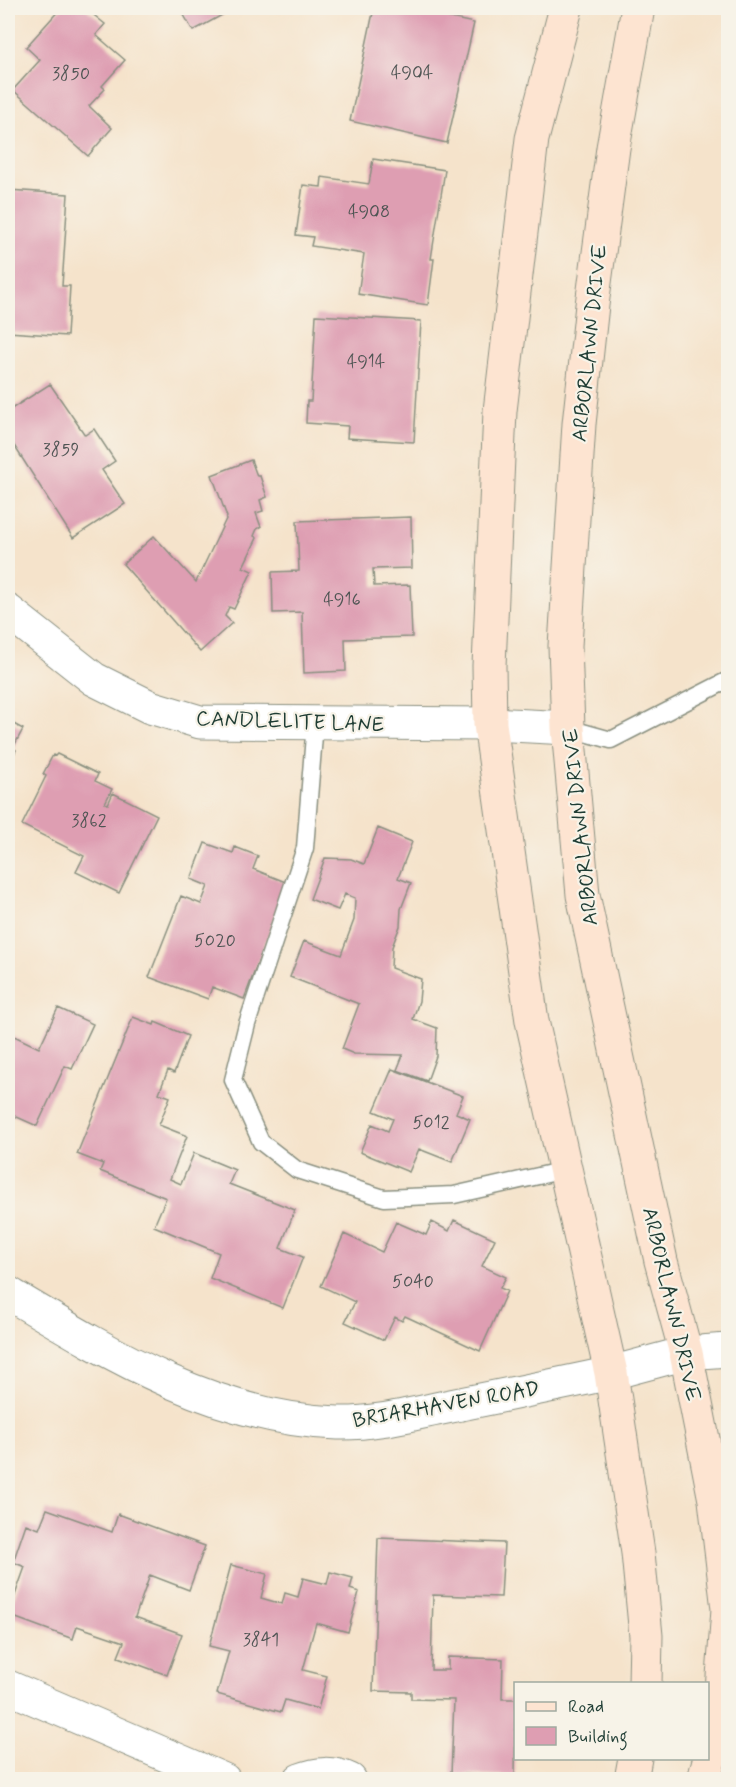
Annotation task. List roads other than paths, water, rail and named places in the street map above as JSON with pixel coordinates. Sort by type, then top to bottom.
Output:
[{"type":"main road","points":[[566,8],[532,139],[500,411],[489,666],[490,724],[532,1021],[611,1373],[638,1553],[646,1636],[645,1682]]},
{"type":"main road","name":"ARBORLAWN DRIVE","points":[[638,8],[613,148],[579,424],[565,646],[568,728],[583,896],[661,1261],[686,1353],[715,1500],[728,1609],[720,1717],[709,1760]]},
{"type":"main road","points":[[631,1779],[635,1760]]},
{"type":"main road","name":"ARBORLAWN DRIVE","points":[[704,1779],[709,1760]]},
{"type":"street","name":"CANDLELITE LANE","points":[[8,611],[94,679],[150,707],[200,722],[490,724],[568,728]]},
{"type":"street","name":"BRIARHAVEN ROAD","points":[[8,1293],[130,1363],[190,1391],[234,1406],[291,1419],[340,1423],[381,1420],[611,1373],[686,1353],[729,1350]]},
{"type":"street","points":[[8,1687],[224,1779]]},
{"type":"street","points":[[300,1779],[316,1774],[333,1774],[350,1779]]},
{"type":"lane","points":[[568,728],[611,740],[729,680]]},
{"type":"lane","points":[[315,723],[305,848],[247,1024],[233,1080],[261,1142],[297,1170],[384,1198],[454,1195],[565,1170]]}]
